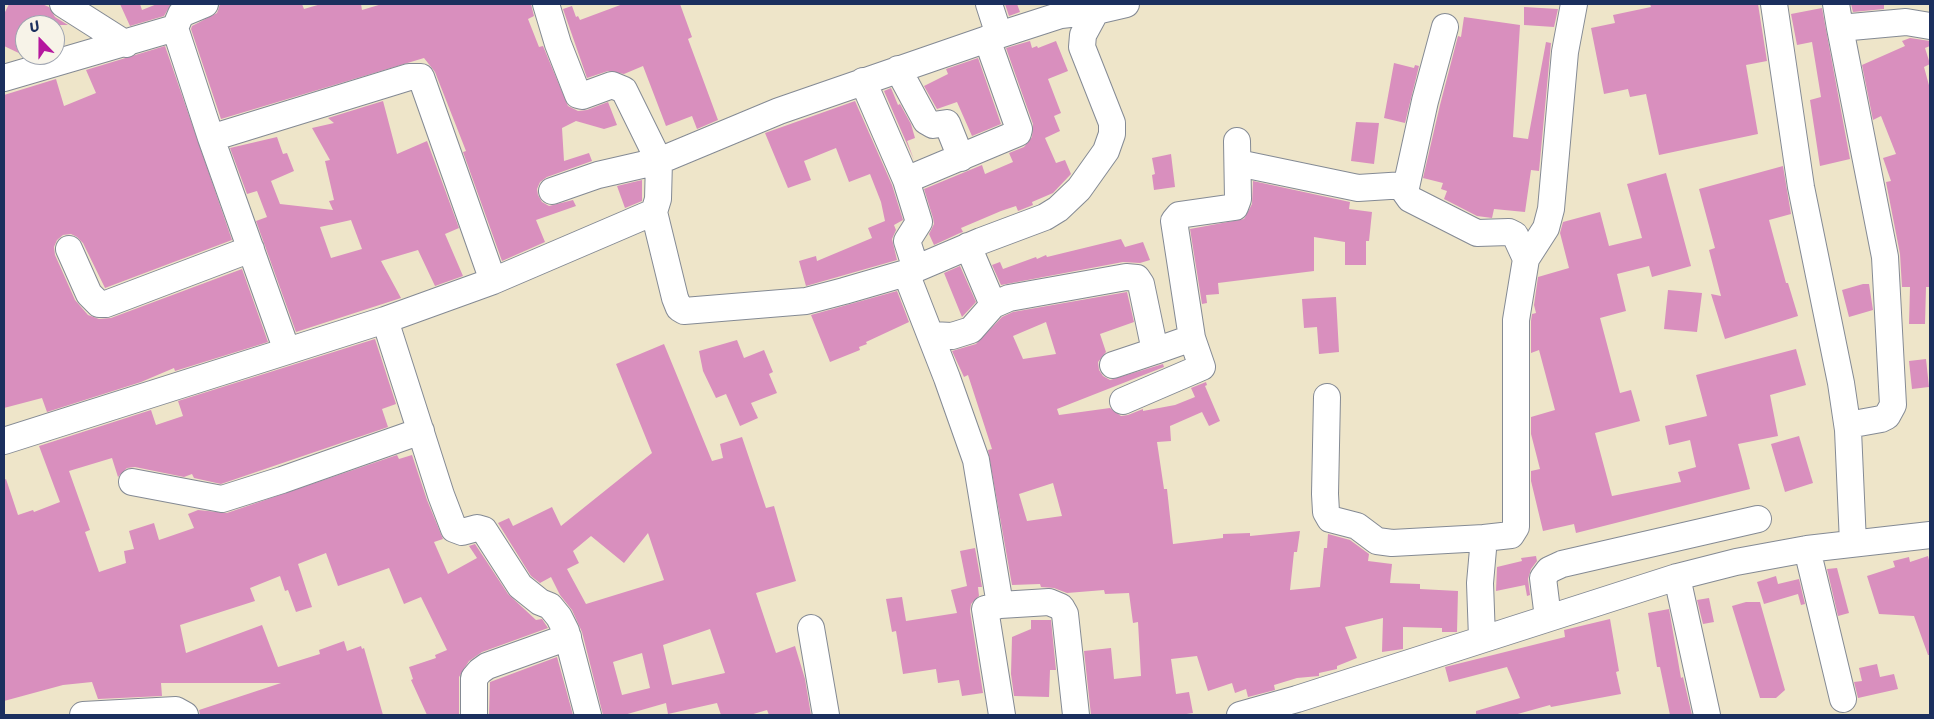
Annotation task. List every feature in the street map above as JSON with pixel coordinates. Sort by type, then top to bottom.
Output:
[{"type":"street","points":[[63,4],[126,44]]},
{"type":"street","points":[[205,4],[181,14],[175,28],[211,138],[287,350]]},
{"type":"street","points":[[546,4],[558,44],[578,95],[582,96],[612,85],[624,90],[659,161],[658,199],[654,212],[674,298],[679,308],[684,311],[806,301],[911,271],[1058,210],[1079,189],[1106,151],[1112,134],[1112,123],[1082,47],[1083,35],[1096,11]]},
{"type":"street","points":[[906,180],[1016,135],[1019,129],[993,37],[989,4]]},
{"type":"street","points":[[552,191],[598,175],[659,161],[779,111],[993,37],[1060,9],[1096,11],[1126,4]]},
{"type":"street","points":[[1327,396],[1325,494],[1326,512],[1330,519],[1357,526],[1377,541],[1392,543],[1511,535],[1516,527],[1516,320],[1526,259],[1546,228],[1551,209],[1564,52],[1574,4]]},
{"type":"street","points":[[1774,4],[1801,187],[1816,268],[1830,325],[1848,425],[1853,543]]},
{"type":"street","points":[[1848,425],[1888,416],[1893,405],[1885,257],[1838,16],[1930,26]]},
{"type":"street","points":[[4,78],[126,44],[175,28]]},
{"type":"street","points":[[1446,28],[1405,185],[1405,192],[1410,199],[1477,233],[1509,232],[1515,235],[1526,259]]},
{"type":"street","points":[[898,69],[926,120],[932,125],[947,123],[961,158]]},
{"type":"street","points":[[211,138],[408,77],[421,77],[493,281]]},
{"type":"street","points":[[863,81],[906,180],[919,222],[907,241],[911,271],[931,335],[976,460],[1000,605]]},
{"type":"street","points":[[1123,402],[1202,367],[1192,338],[1174,221],[1179,215],[1235,207],[1238,199],[1237,152],[1358,188],[1405,185]]},
{"type":"street","points":[[4,441],[385,320],[493,281],[654,212]]},
{"type":"street","points":[[968,246],[993,305]]},
{"type":"street","points":[[69,249],[89,294],[99,304],[106,304],[251,249]]},
{"type":"street","points":[[931,335],[952,336],[971,330],[993,305],[1008,298],[1126,277],[1137,278],[1141,284],[1155,351]]},
{"type":"street","points":[[385,320],[454,529],[462,532],[477,528],[484,530],[520,586],[540,602],[550,606],[559,617],[568,637],[588,715]]},
{"type":"street","points":[[1113,366],[1192,338]]},
{"type":"street","points":[[132,482],[222,499],[421,431]]},
{"type":"street","points":[[1548,618],[1543,578],[1549,570],[1562,564],[1758,519]]},
{"type":"street","points":[[1240,715],[1297,699],[1676,577],[1736,562],[1807,549],[1930,535]]},
{"type":"street","points":[[1482,638],[1480,583],[1484,538]]},
{"type":"street","points":[[1807,549],[1843,698]]},
{"type":"street","points":[[1676,577],[1707,715]]},
{"type":"street","points":[[1002,715],[985,609],[1000,605],[1049,602],[1062,607],[1065,614],[1076,715]]},
{"type":"street","points":[[811,628],[826,715]]},
{"type":"street","points":[[474,715],[474,678],[480,671],[492,664],[568,637]]},
{"type":"street","points":[[83,715],[176,710],[185,715]]},
{"type":"building","points":[[9,4],[42,4],[49,7],[54,15],[15,15],[15,51],[4,46],[4,14]]},
{"type":"building","points":[[120,4],[140,4],[142,10],[157,4],[171,4],[164,16],[130,26]]},
{"type":"building","points":[[220,4],[302,4],[304,9],[321,4],[361,4],[362,10],[382,4],[531,4],[534,16],[528,19],[539,47],[543,46],[568,106],[578,111],[587,110],[608,102],[617,125],[604,129],[576,121],[562,128],[564,161],[589,153],[592,161],[547,177],[540,182],[537,189],[538,195],[542,202],[549,206],[573,200],[576,206],[536,220],[545,242],[502,261],[463,152],[466,151],[435,72],[424,58],[221,119],[191,29],[192,26],[217,13]]},
{"type":"building","points":[[623,4],[680,4],[692,37],[688,39],[718,120],[697,129],[692,116],[666,126],[643,66],[624,74],[608,71],[587,78],[563,9],[572,6],[576,17],[578,16],[580,20]]},
{"type":"building","points":[[1005,4],[1017,4],[1020,12],[1009,16]]},
{"type":"building","points":[[1650,4],[1758,4],[1767,61],[1746,65],[1758,134],[1659,155],[1646,94],[1630,97],[1628,89],[1604,94],[1591,28],[1615,23],[1613,15],[1651,7]]},
{"type":"building","points":[[1851,4],[1884,4],[1884,9],[1853,12]]},
{"type":"building","points":[[1524,7],[1558,9],[1554,27],[1524,25]]},
{"type":"building","points":[[1822,8],[1850,159],[1820,166],[1810,100],[1821,97],[1812,42],[1797,45],[1791,14]]},
{"type":"building","points":[[1464,17],[1520,25],[1513,137],[1528,139],[1546,42],[1551,43],[1539,171],[1531,170],[1525,212],[1494,209],[1492,218],[1477,216],[1444,199],[1447,191],[1441,189],[1443,183],[1423,178],[1458,36],[1461,37]]},
{"type":"building","points":[[1910,38],[1930,41],[1930,46],[1925,48],[1930,64],[1924,67],[1930,89],[1930,287],[1926,287],[1925,324],[1909,324],[1910,287],[1902,287],[1900,254],[1886,182],[1891,181],[1883,158],[1896,154],[1881,116],[1873,120],[1862,65],[1905,46],[1902,41]]},
{"type":"building","points":[[1030,41],[1032,48],[1037,46],[1038,48],[1056,41],[1068,71],[1048,79],[1061,113],[1054,116],[1060,131],[1045,138],[1056,163],[1065,160],[1071,174],[1053,193],[1032,202],[1033,205],[1018,211],[1016,206],[1001,211],[961,228],[963,232],[934,245],[929,234],[934,224],[933,218],[924,189],[982,165],[985,174],[1013,162],[1009,153],[1024,147],[1032,137],[1033,124],[1006,48]]},
{"type":"building","points":[[165,46],[232,240],[105,288],[83,243],[77,237],[71,234],[63,235],[57,240],[54,247],[55,255],[75,300],[88,315],[99,319],[111,318],[242,269],[268,342],[175,371],[174,368],[141,382],[47,412],[42,398],[4,408],[4,95],[56,79],[64,106],[96,93],[86,70]]},
{"type":"building","points":[[978,58],[1001,124],[972,136],[957,102],[937,109],[924,86],[948,74],[946,69]]},
{"type":"building","points":[[1394,63],[1414,68],[1415,65],[1419,66],[1405,123],[1384,118]]},
{"type":"building","points":[[891,88],[898,105],[900,104],[911,124],[915,138],[907,141],[914,160],[884,91]]},
{"type":"building","points":[[383,101],[397,154],[427,141],[459,228],[445,234],[463,276],[435,286],[418,250],[381,261],[401,298],[296,332],[256,221],[267,217],[257,191],[247,194],[230,148],[277,137],[283,154],[287,153],[294,171],[271,181],[280,204],[333,210],[329,201],[334,200],[325,161],[330,160],[312,128],[334,123],[328,118]],"holes":[[[351,220],[362,249],[331,258],[320,227]]]},
{"type":"building","points":[[855,101],[892,185],[903,220],[894,225],[896,230],[892,239],[897,260],[806,286],[799,261],[816,256],[817,261],[872,238],[868,228],[885,221],[881,202],[870,174],[849,182],[836,148],[804,161],[811,180],[788,188],[765,133]]},
{"type":"building","points":[[1356,122],[1379,123],[1374,164],[1351,161]]},
{"type":"building","points":[[1171,154],[1175,187],[1154,190],[1152,175],[1155,174],[1152,158]]},
{"type":"building","points":[[1783,166],[1791,214],[1769,220],[1786,283],[1788,283],[1798,316],[1725,339],[1711,294],[1721,296],[1709,250],[1715,248],[1699,189]]},
{"type":"building","points":[[1666,173],[1691,266],[1652,277],[1649,266],[1617,274],[1626,311],[1600,318],[1620,393],[1631,390],[1640,421],[1595,433],[1612,496],[1681,482],[1678,472],[1696,467],[1690,440],[1669,445],[1665,426],[1707,416],[1696,375],[1796,349],[1806,385],[1770,395],[1778,436],[1738,444],[1750,489],[1576,533],[1574,524],[1543,531],[1531,481],[1531,471],[1540,469],[1531,434],[1531,417],[1555,410],[1539,350],[1531,353],[1531,321],[1532,314],[1536,313],[1534,305],[1538,277],[1569,268],[1560,233],[1563,222],[1600,212],[1609,246],[1642,238],[1627,184]]},
{"type":"building","points":[[642,180],[642,201],[625,208],[617,186]]},
{"type":"building","points":[[1253,181],[1350,202],[1349,209],[1372,212],[1369,241],[1366,241],[1366,265],[1345,265],[1345,242],[1314,237],[1314,271],[1218,283],[1219,294],[1206,295],[1207,303],[1202,304],[1190,229],[1244,219],[1252,204]]},
{"type":"building","points":[[1121,239],[1125,247],[1143,242],[1150,260],[1140,263],[1123,262],[1001,285],[992,265],[1000,262],[1003,269],[1036,257],[1037,259],[1046,255],[1047,257]]},
{"type":"building","points":[[960,266],[976,302],[962,317],[944,273]]},
{"type":"building","points":[[1869,284],[1873,310],[1849,317],[1842,290]]},
{"type":"building","points":[[1668,290],[1702,293],[1697,332],[1664,329]]},
{"type":"building","points":[[897,291],[909,322],[866,342],[867,344],[859,347],[860,350],[830,362],[811,315]]},
{"type":"building","points":[[1127,292],[1134,322],[1100,334],[1106,352],[1098,362],[1099,370],[1103,376],[1110,380],[1163,364],[1164,367],[1057,409],[1059,415],[1110,408],[1121,416],[1143,409],[1143,411],[1175,405],[1195,397],[1191,388],[1206,382],[1207,385],[1205,386],[1220,421],[1209,426],[1202,412],[1170,426],[1171,441],[1157,442],[1164,489],[1167,489],[1173,544],[1223,538],[1223,534],[1250,533],[1250,536],[1300,531],[1297,552],[1294,552],[1290,590],[1320,587],[1324,548],[1327,548],[1328,534],[1350,540],[1369,554],[1368,561],[1392,564],[1390,583],[1420,584],[1420,589],[1458,591],[1457,632],[1442,632],[1442,628],[1403,627],[1403,649],[1382,652],[1383,618],[1345,627],[1357,658],[1337,666],[1337,669],[1319,673],[1319,676],[1297,678],[1274,685],[1275,690],[1248,697],[1246,689],[1235,693],[1232,683],[1208,691],[1197,656],[1171,659],[1176,694],[1189,692],[1193,713],[1180,715],[1091,715],[1084,651],[1111,648],[1114,679],[1141,676],[1138,622],[1133,623],[1129,593],[1105,594],[1104,590],[1067,593],[1054,588],[1041,587],[1040,584],[1012,585],[988,450],[992,449],[968,375],[964,377],[952,351],[976,344],[1002,317],[1013,312]],"holes":[[[1046,322],[1056,354],[1023,359],[1013,336]],[[1053,483],[1062,516],[1027,521],[1019,494]]]},
{"type":"building","points":[[1336,297],[1339,352],[1319,354],[1317,327],[1304,328],[1302,299]]},
{"type":"building","points":[[375,339],[396,404],[382,409],[388,427],[221,484],[194,478],[192,474],[184,477],[135,467],[127,468],[118,477],[112,458],[69,471],[90,530],[85,532],[99,572],[126,563],[124,551],[134,549],[129,531],[154,523],[159,540],[194,528],[188,514],[198,510],[227,513],[397,455],[399,459],[412,455],[427,500],[443,539],[434,542],[448,574],[477,558],[469,546],[475,544],[508,594],[536,620],[542,619],[548,628],[482,652],[469,661],[459,677],[459,715],[427,715],[411,680],[413,679],[409,667],[436,658],[435,655],[447,650],[421,597],[404,604],[389,568],[338,586],[326,553],[298,564],[312,607],[296,612],[288,590],[285,591],[280,576],[250,588],[255,601],[180,625],[186,653],[262,625],[278,667],[320,654],[319,650],[344,641],[347,651],[361,646],[362,649],[364,648],[383,715],[200,715],[199,710],[281,683],[161,683],[162,696],[98,699],[92,682],[63,685],[4,701],[4,480],[6,479],[18,515],[33,510],[34,512],[60,502],[39,446],[151,410],[156,425],[183,416],[178,401]]},
{"type":"building","points":[[737,340],[744,358],[764,350],[773,372],[769,374],[777,393],[751,403],[758,418],[740,426],[726,394],[716,398],[703,371],[699,351]]},
{"type":"building","points":[[664,344],[712,461],[723,458],[720,444],[742,437],[766,508],[774,506],[796,581],[756,593],[776,653],[795,646],[805,679],[811,715],[769,715],[767,710],[750,715],[721,715],[717,703],[668,714],[666,703],[624,715],[603,715],[582,632],[572,610],[560,595],[551,577],[540,583],[531,576],[498,523],[509,518],[513,526],[552,507],[561,526],[652,453],[616,364]],"holes":[[[648,533],[664,580],[586,604],[567,569],[579,563],[573,551],[591,536],[624,563]],[[710,629],[725,673],[672,685],[663,645]],[[642,653],[650,688],[622,695],[613,662]]]},
{"type":"building","points":[[1926,359],[1929,387],[1912,389],[1909,361]]},
{"type":"building","points":[[1799,436],[1813,483],[1785,492],[1771,444]]},
{"type":"building","points":[[975,548],[982,587],[978,587],[979,596],[971,604],[970,611],[983,693],[962,696],[959,680],[938,683],[936,669],[903,674],[896,631],[892,632],[886,599],[902,597],[906,621],[957,613],[951,590],[967,586],[960,551]]},
{"type":"building","points":[[1536,556],[1537,561],[1531,569],[1528,579],[1530,595],[1527,596],[1525,585],[1496,591],[1497,567],[1522,561],[1521,558]]},
{"type":"building","points":[[1928,556],[1930,564],[1930,655],[1928,655],[1914,616],[1879,614],[1867,576],[1895,567],[1893,561],[1909,557],[1910,562]]},
{"type":"building","points":[[1837,568],[1849,613],[1838,616],[1827,569]]},
{"type":"building","points":[[1776,576],[1778,584],[1799,579],[1805,604],[1801,605],[1798,594],[1764,604],[1757,582]]},
{"type":"building","points":[[1709,598],[1714,622],[1703,624],[1697,600]]},
{"type":"building","points":[[1746,602],[1760,602],[1785,690],[1776,698],[1760,698],[1732,606]]},
{"type":"building","points":[[1669,609],[1681,678],[1683,677],[1692,715],[1670,715],[1660,667],[1657,667],[1648,613]]},
{"type":"building","points":[[1610,619],[1619,671],[1616,672],[1621,694],[1551,707],[1550,705],[1514,715],[1476,715],[1476,711],[1520,698],[1507,667],[1449,682],[1445,667],[1565,637],[1564,630]]},
{"type":"building","points":[[1031,620],[1051,620],[1056,670],[1050,670],[1049,697],[1014,696],[1011,674],[1012,637],[1031,629]]},
{"type":"building","points":[[557,657],[573,715],[489,715],[490,682]]},
{"type":"building","points":[[1877,664],[1880,677],[1894,674],[1898,689],[1858,698],[1854,682],[1862,681],[1859,668]]}]
